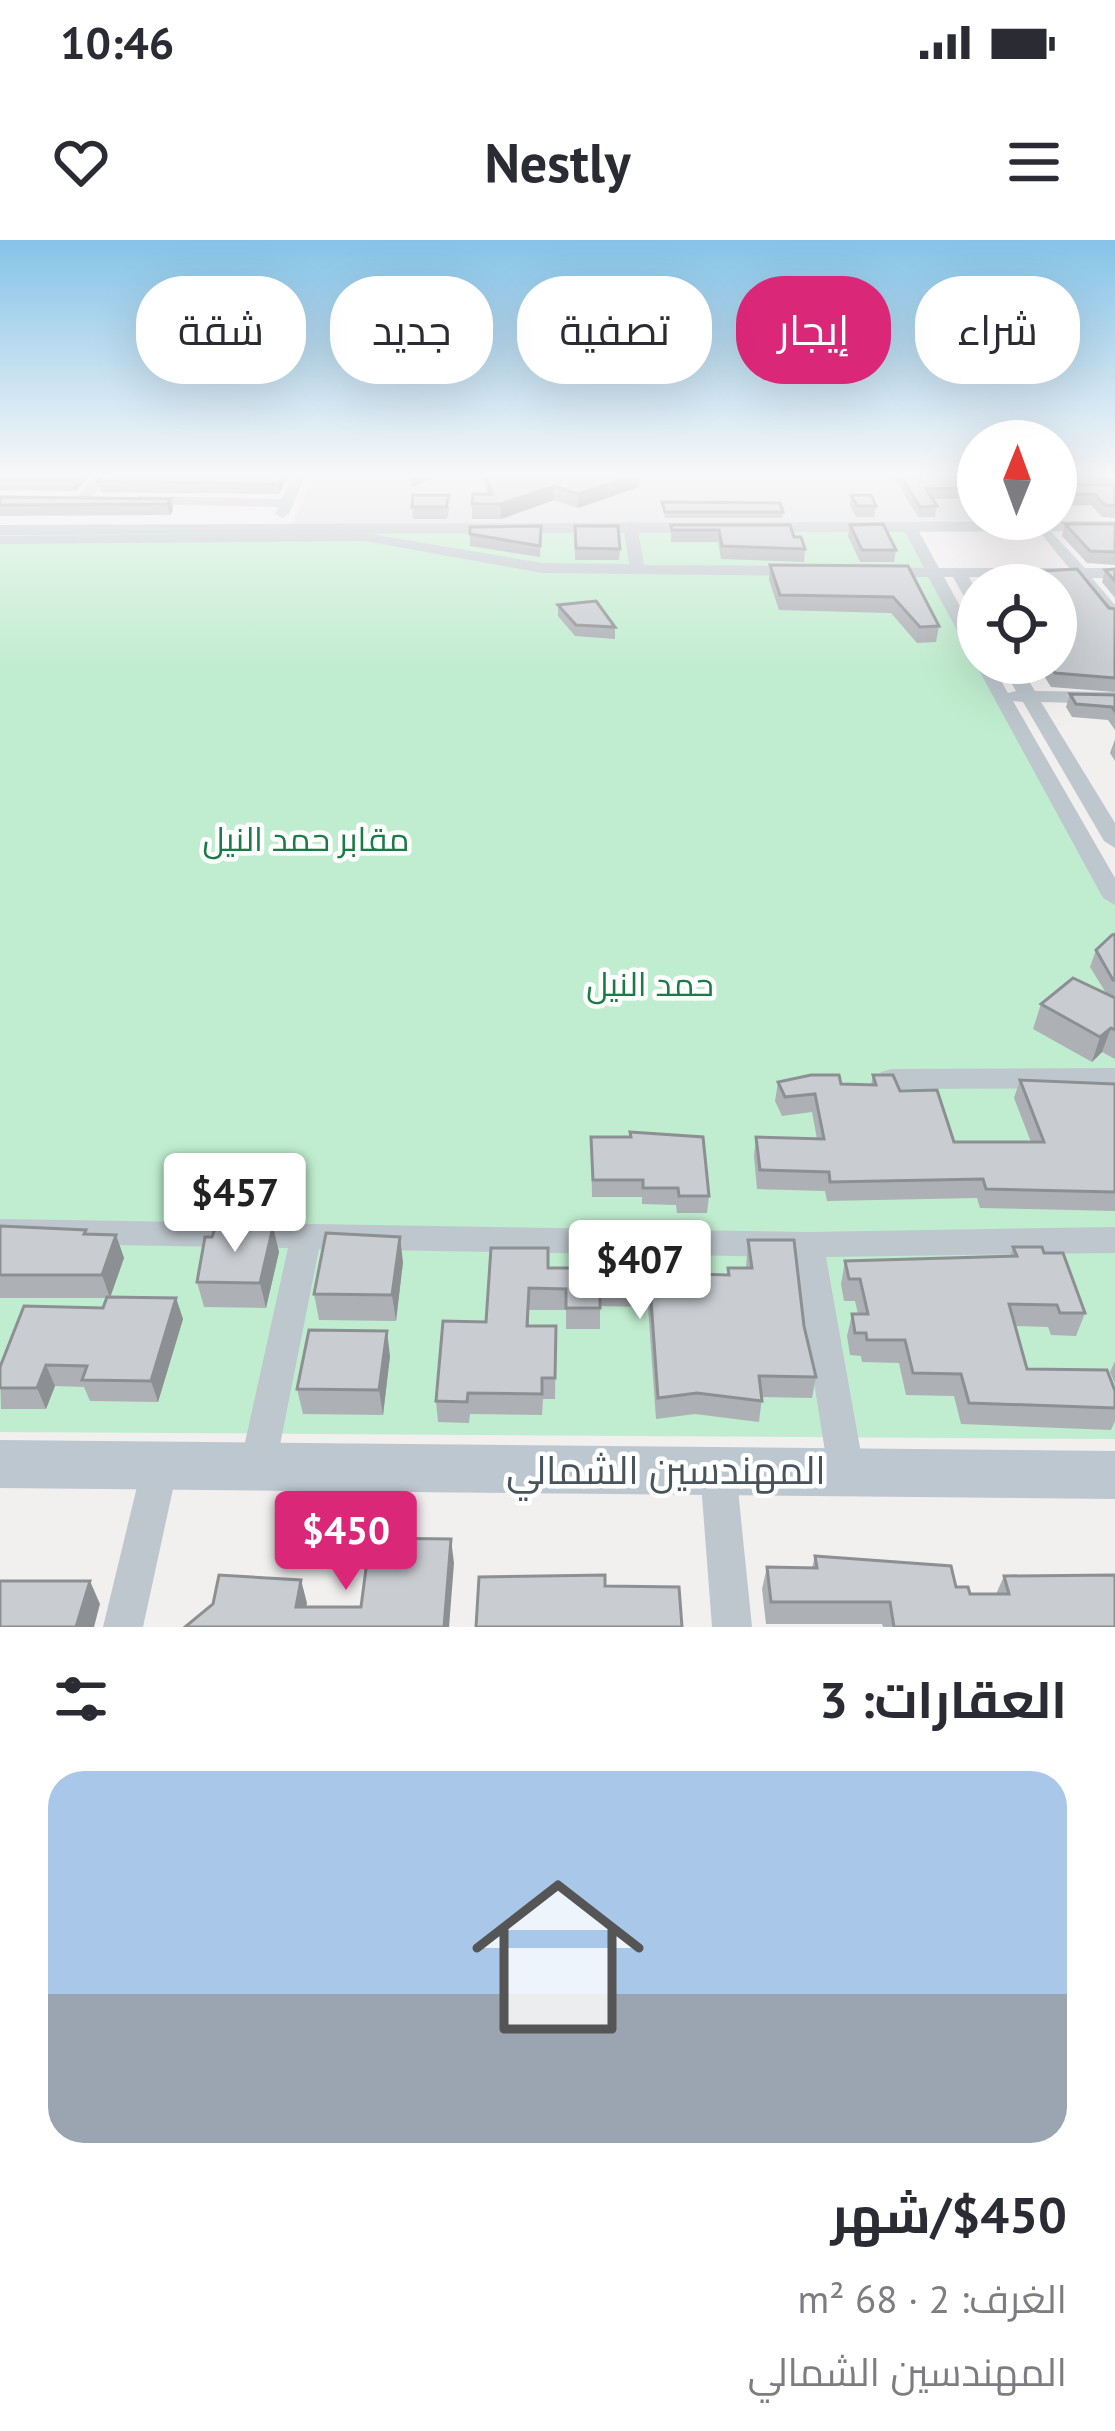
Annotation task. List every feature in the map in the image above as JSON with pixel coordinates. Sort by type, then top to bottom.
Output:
[{"type":"main road","name":"المهندسين الشمالي","points":[[0,1464],[1115,1475]]},
{"type":"street","points":[[0,540],[277,538]]},
{"type":"street","points":[[370,538],[528,567],[814,571]]},
{"type":"street","points":[[444,549],[446,538]]},
{"type":"street","points":[[632,538],[637,570]]},
{"type":"street","points":[[915,538],[957,615]]},
{"type":"street","points":[[1054,540],[1115,615]]},
{"type":"street","points":[[862,572],[957,572]]},
{"type":"street","points":[[1077,573],[1115,573]]},
{"type":"street","points":[[993,684],[1108,872],[1115,898]]},
{"type":"street","points":[[1021,684],[1115,841]]},
{"type":"street","points":[[1000,696],[1115,698]]},
{"type":"street","points":[[891,1079],[1115,1078]]},
{"type":"street","points":[[0,1231],[808,1245],[1115,1240]]},
{"type":"street","points":[[258,1466],[305,1236]]},
{"type":"street","points":[[808,1245],[846,1471]]},
{"type":"street","points":[[123,1627],[160,1466]]},
{"type":"street","points":[[718,1470],[732,1627]]},
{"type":"green space","name":"حمد النيل","points":[[0,538],[913,538],[957,623],[957,684],[991,684],[1115,880],[1115,1439],[0,1432]]},
{"type":"building","points":[[492,538],[540,538],[540,546]]},
{"type":"building","points":[[576,538],[619,538],[620,549],[576,548]]},
{"type":"building","points":[[720,538],[801,538],[805,549],[722,546]]},
{"type":"building","points":[[856,538],[890,538],[896,550],[862,550]]},
{"type":"building","points":[[1078,538],[1115,538],[1115,552],[1090,551]]},
{"type":"building","points":[[770,565],[908,566],[939,626],[920,627],[893,597],[780,595]]},
{"type":"building","points":[[1077,569],[1109,608],[1115,609],[1115,678],[1077,675]]},
{"type":"building","points":[[596,601],[615,627],[576,625],[558,605]]},
{"type":"building","points":[[1070,694],[1115,695],[1115,711],[1076,704]]},
{"type":"building","points":[[1115,934],[1115,980],[1113,980],[1096,950]]},
{"type":"building","points":[[1073,978],[1115,998],[1115,1030],[1100,1037],[1041,1004]]},
{"type":"building","points":[[839,1075],[841,1084],[876,1085],[873,1075],[893,1075],[900,1091],[937,1090],[954,1142],[1044,1142],[1020,1080],[1115,1084],[1115,1192],[986,1189],[983,1179],[830,1182],[829,1172],[760,1170],[756,1137],[824,1139],[815,1094],[785,1097],[778,1082]]},
{"type":"building","points":[[630,1132],[703,1137],[709,1196],[679,1196],[678,1188],[643,1188],[643,1180],[593,1180],[591,1137],[631,1137]]},
{"type":"building","points":[[0,1226],[116,1235],[102,1275],[0,1275]]},
{"type":"building","points":[[216,1226],[273,1227],[260,1283],[197,1282],[205,1237],[212,1237]]},
{"type":"building","points":[[326,1233],[400,1237],[392,1295],[314,1294]]},
{"type":"building","points":[[657,1238],[691,1239],[694,1274],[729,1275],[728,1268],[752,1268],[748,1240],[794,1240],[804,1326],[816,1377],[759,1376],[762,1401],[697,1393],[658,1398],[650,1286],[600,1285],[600,1308],[566,1308],[566,1289],[529,1288],[527,1326],[556,1326],[555,1378],[542,1378],[542,1394],[468,1393],[467,1402],[436,1401],[443,1321],[486,1322],[491,1248],[548,1248],[548,1268],[583,1268],[586,1259],[598,1258],[598,1247],[617,1247],[617,1258],[659,1257]]},
{"type":"building","points":[[1013,1247],[1063,1253],[1085,1313],[1060,1313],[1057,1305],[1009,1304],[1027,1369],[1107,1370],[1115,1408],[969,1403],[961,1374],[913,1373],[905,1340],[867,1340],[866,1333],[855,1333],[852,1314],[868,1314],[860,1279],[849,1279],[845,1261],[1017,1256]]},
{"type":"building","points":[[107,1297],[176,1298],[151,1381],[82,1380],[87,1366],[46,1365],[37,1388],[0,1388],[0,1367],[24,1306],[103,1308]]},
{"type":"building","points":[[309,1330],[387,1331],[379,1390],[297,1389]]},
{"type":"building","points":[[370,1538],[451,1539],[444,1627],[185,1627],[213,1604],[219,1575],[301,1580],[296,1607],[361,1607]]},
{"type":"building","points":[[815,1556],[951,1566],[956,1587],[968,1587],[970,1594],[1009,1594],[1004,1576],[1115,1575],[1115,1627],[894,1627],[890,1602],[771,1602],[767,1567],[817,1568]]},
{"type":"building","points":[[605,1575],[605,1586],[679,1587],[682,1627],[476,1627],[479,1577]]},
{"type":"building","points":[[0,1581],[90,1581],[76,1627],[0,1627]]},
{"type":"park label","name":"مقابر حمد النيل","points":[[306,838]]}]
